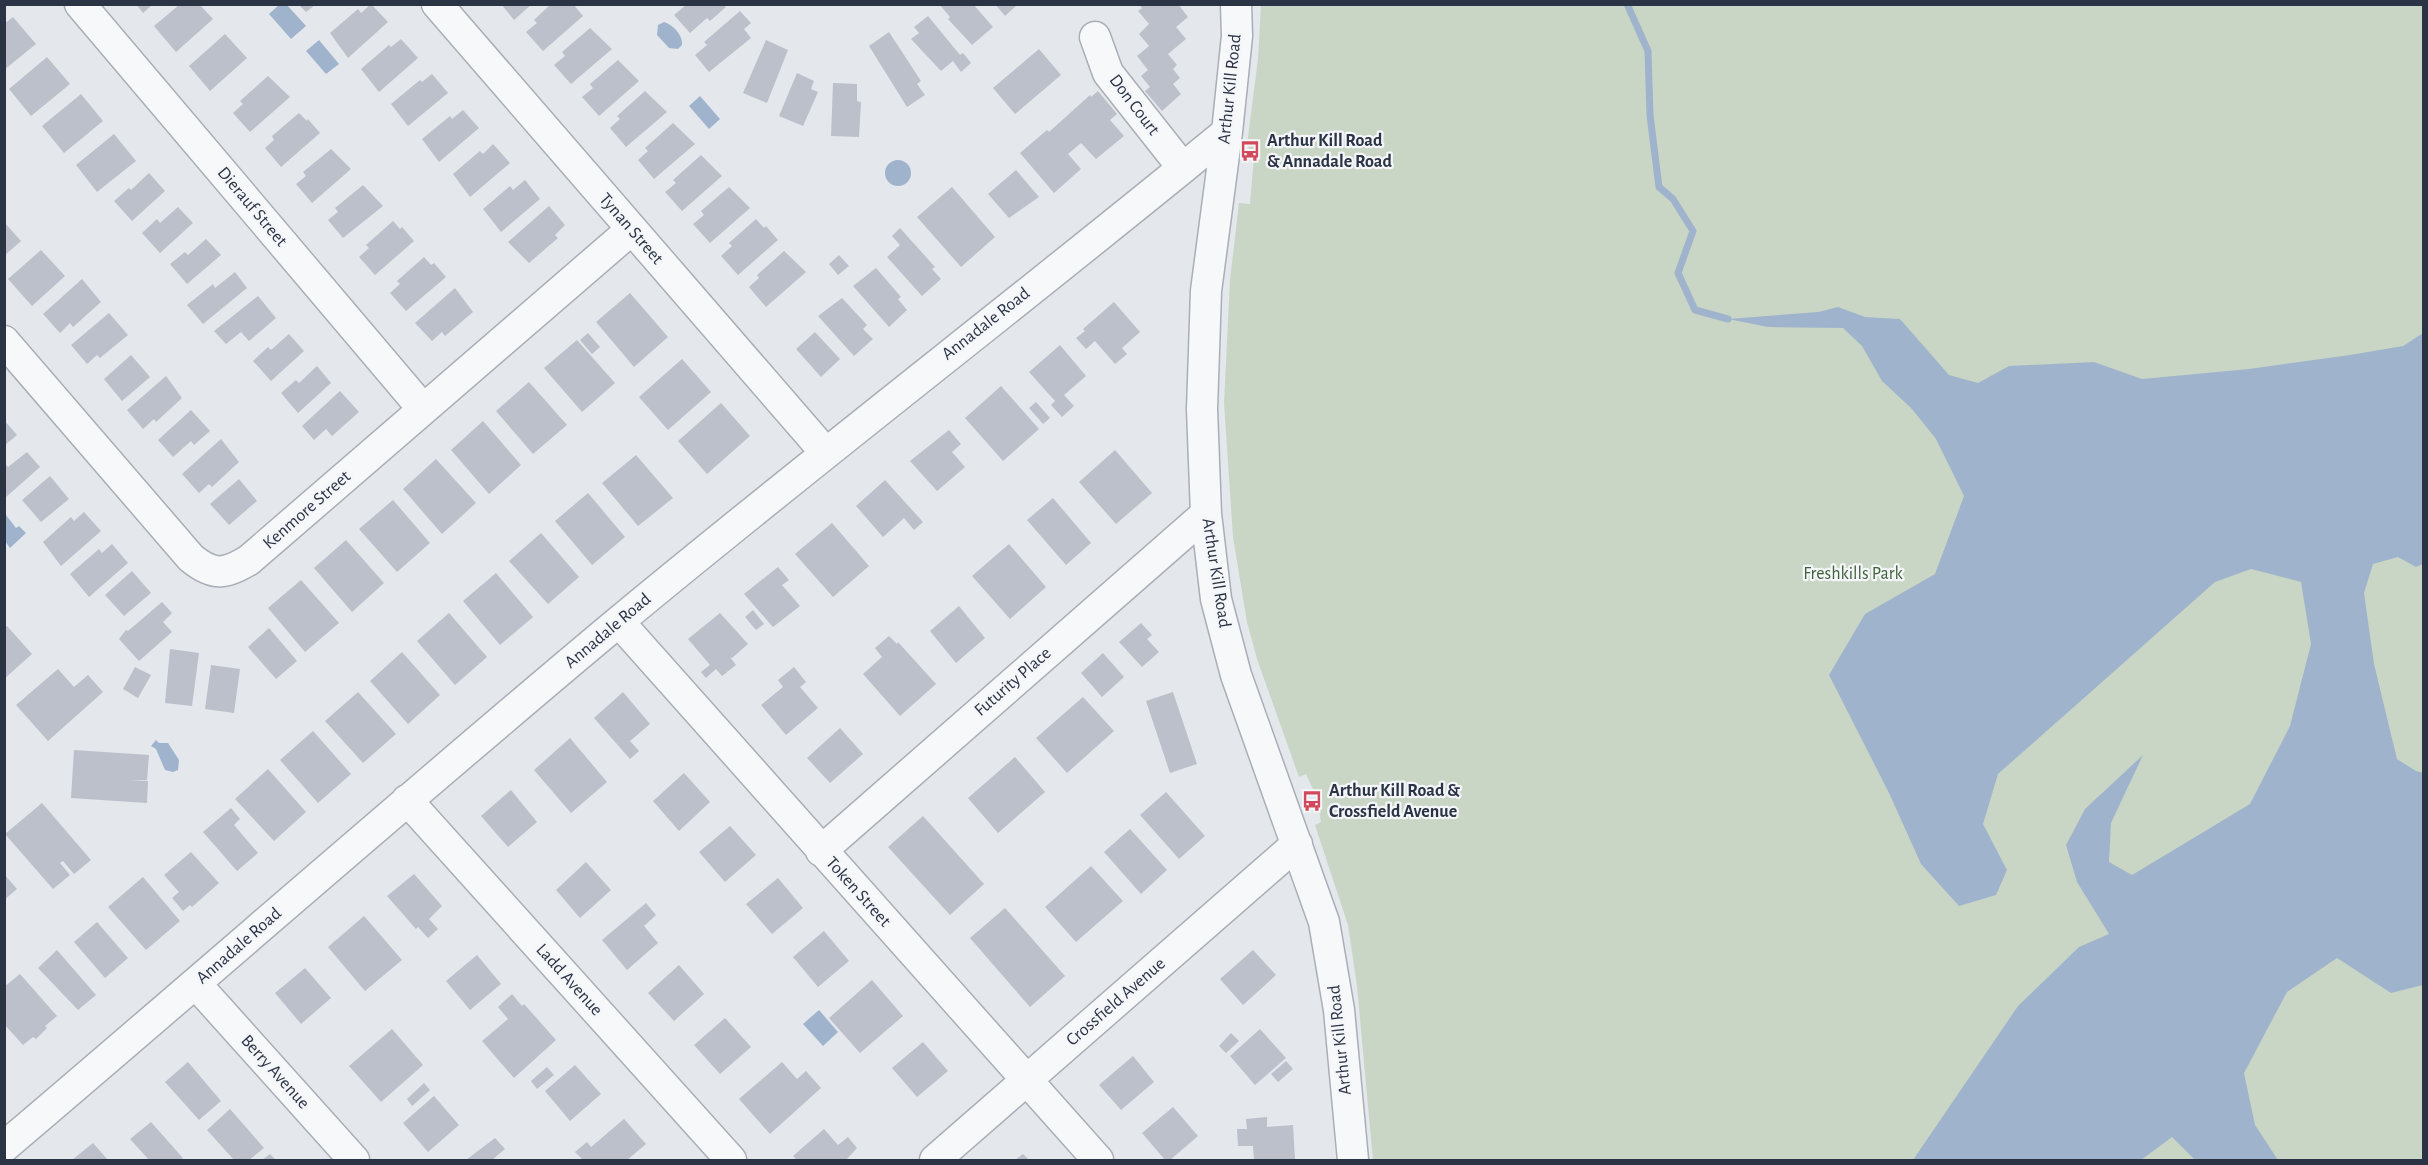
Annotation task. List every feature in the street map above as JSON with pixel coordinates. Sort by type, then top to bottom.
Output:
[{"type":"street","name":"Dierauf Street","points":[[80,4],[423,409]]},
{"type":"street","name":"Tynan Street","points":[[437,4],[825,452]]},
{"type":"street","name":"Arthur Kill Road","points":[[1236,4],[1237,36],[1227,132],[1206,291],[1202,409],[1206,514],[1216,599],[1236,675],[1297,844],[1326,933],[1339,1010],[1353,1161]]},
{"type":"street","name":"Don Court","points":[[1095,36],[1108,73],[1183,168]]},
{"type":"street","name":"Annadale Road","points":[[4,1147],[407,800],[619,622],[825,452],[1227,132]]},
{"type":"street","name":"Kenmore Street","points":[[4,341],[191,558],[204,568],[218,573],[234,570],[249,560],[631,230]]},
{"type":"street","name":"Futurity Place","points":[[821,851],[1206,514]]},
{"type":"street","name":"Token Street","points":[[619,622],[1098,1161]]},
{"type":"street","name":"Ladd Avenue","points":[[407,800],[731,1161]]},
{"type":"street","name":"Crossfield Avenue","points":[[935,1161],[1297,844]]},
{"type":"street","name":"Berry Avenue","points":[[196,984],[354,1161]]},
{"type":"green space","name":"Freshkills Park","points":[[1261,5],[2423,5],[2423,1160],[1373,1160],[1357,986],[1348,925],[1315,825],[1321,822],[1317,798],[1306,774],[1299,777],[1257,659],[1247,622],[1233,537],[1224,403],[1230,280],[1239,203],[1250,204],[1254,156],[1247,145],[1258,59]]},
{"type":"water","points":[[280,4],[287,5],[306,26],[291,39],[269,14]]},
{"type":"water","points":[[664,22],[671,25],[679,34],[682,45],[678,49],[669,48],[657,35],[658,25]]},
{"type":"water","points":[[319,40],[339,64],[326,74],[306,51]]},
{"type":"water","points":[[700,96],[720,119],[709,129],[689,106]]},
{"type":"water","points":[[898,160],[907,164],[911,173],[907,182],[898,186],[889,182],[885,173],[889,164]]},
{"type":"water","points":[[1838,307],[1865,317],[1900,319],[1949,375],[1978,383],[2009,366],[2094,362],[2142,379],[2249,369],[2403,346],[2423,333],[2423,564],[2416,567],[2398,557],[2373,564],[2364,593],[2374,664],[2397,759],[2423,773],[2423,985],[2391,993],[2337,958],[2287,992],[2244,1073],[2255,1125],[2278,1160],[2195,1160],[2172,1137],[2141,1160],[1913,1160],[2018,1006],[2079,947],[2109,934],[2077,882],[2066,845],[2085,809],[2143,755],[2111,823],[2109,862],[2132,875],[2250,804],[2290,726],[2311,644],[2301,582],[2251,569],[2215,582],[1998,774],[1983,824],[2007,870],[1996,895],[1959,906],[1921,864],[1889,793],[1829,675],[1865,614],[1935,574],[1964,496],[1936,439],[1912,409],[1882,381],[1862,346],[1843,328],[1768,327],[1728,319],[1818,312]]},
{"type":"water","points":[[6,515],[16,528],[19,526],[26,533],[10,548],[5,541]]},
{"type":"water","points":[[156,740],[159,743],[168,743],[179,760],[178,770],[173,772],[165,770],[156,749],[151,746]]},
{"type":"water","points":[[819,1010],[838,1032],[823,1046],[803,1024]]},
{"type":"building","points":[[136,4],[153,4],[143,13]]},
{"type":"building","points":[[371,4],[388,22],[348,58],[330,33],[358,9],[361,13]]},
{"type":"building","points":[[501,4],[532,4],[514,20]]},
{"type":"building","points":[[551,4],[573,4],[583,16],[543,51],[526,32],[537,23],[534,20]]},
{"type":"building","points":[[939,4],[973,4],[993,27],[972,45],[948,19],[950,17]]},
{"type":"building","points":[[995,4],[1018,4],[1005,16]]},
{"type":"building","points":[[1139,4],[1178,4],[1188,17],[1176,27],[1186,39],[1168,54],[1177,65],[1173,69],[1180,78],[1173,84],[1181,94],[1162,111],[1145,91],[1150,87],[1141,76],[1148,70],[1137,56],[1149,46],[1139,34],[1149,24],[1138,11],[1142,8]]},
{"type":"building","points":[[179,5],[200,5],[213,19],[176,52],[154,26]]},
{"type":"building","points":[[299,5],[315,5],[306,12]]},
{"type":"building","points":[[686,5],[723,5],[726,7],[710,21],[707,18],[690,33],[674,15]]},
{"type":"building","points":[[740,11],[751,23],[744,29],[751,38],[709,72],[695,55],[707,45],[704,42]]},
{"type":"building","points":[[928,16],[960,55],[963,53],[971,63],[961,72],[953,61],[941,71],[911,39],[919,33],[914,27]]},
{"type":"building","points":[[13,17],[36,44],[4,70],[4,24]]},
{"type":"building","points":[[590,28],[612,49],[571,84],[554,65],[565,56],[562,52]]},
{"type":"building","points":[[889,32],[921,81],[917,84],[925,95],[907,107],[869,46]]},
{"type":"building","points":[[225,34],[247,58],[210,91],[189,66]]},
{"type":"building","points":[[401,39],[418,58],[379,92],[361,69],[389,45],[391,47]]},
{"type":"building","points":[[766,40],[788,50],[767,103],[743,93]]},
{"type":"building","points":[[1039,49],[1061,75],[1015,114],[993,88]]},
{"type":"building","points":[[47,57],[70,84],[31,116],[9,89]]},
{"type":"building","points":[[618,60],[639,81],[599,116],[582,97],[593,88],[590,84]]},
{"type":"building","points":[[797,73],[814,81],[811,89],[818,92],[803,126],[779,116]]},
{"type":"building","points":[[432,74],[448,93],[408,126],[391,104],[420,80],[422,82]]},
{"type":"building","points":[[268,76],[290,97],[250,132],[233,113],[243,104],[240,101]]},
{"type":"building","points":[[833,83],[857,84],[857,101],[861,102],[859,137],[831,136]]},
{"type":"building","points":[[645,91],[667,112],[626,147],[610,128],[620,119],[617,116]]},
{"type":"building","points":[[1098,91],[1117,114],[1110,120],[1124,136],[1096,159],[1081,143],[1068,154],[1081,169],[1054,193],[1020,153],[1047,130],[1049,132],[1090,95],[1091,97]]},
{"type":"building","points":[[81,94],[103,121],[64,153],[42,126]]},
{"type":"building","points":[[463,110],[479,128],[439,162],[422,139],[450,116],[452,119]]},
{"type":"building","points":[[299,113],[307,121],[308,119],[320,133],[281,167],[265,148],[274,140],[272,136]]},
{"type":"building","points":[[673,123],[695,144],[654,179],[638,160],[648,151],[645,148]]},
{"type":"building","points":[[114,134],[136,161],[97,192],[76,165]]},
{"type":"building","points":[[493,144],[510,163],[470,197],[453,174],[480,151],[483,154]]},
{"type":"building","points":[[331,149],[351,169],[312,203],[296,184],[306,176],[303,172]]},
{"type":"building","points":[[701,155],[722,176],[682,211],[665,192],[676,183],[673,180]]},
{"type":"building","points":[[1016,170],[1039,197],[1009,218],[988,194]]},
{"type":"building","points":[[149,173],[165,191],[132,221],[114,201],[129,188],[131,190]]},
{"type":"building","points":[[525,180],[540,199],[501,232],[483,209],[510,186],[513,190]]},
{"type":"building","points":[[363,185],[383,206],[343,238],[328,220],[338,212],[335,208]]},
{"type":"building","points":[[729,187],[750,208],[710,243],[693,224],[704,215],[701,211]]},
{"type":"building","points":[[952,187],[995,237],[961,267],[917,217]]},
{"type":"building","points":[[549,206],[565,225],[555,235],[558,238],[529,263],[508,242]]},
{"type":"building","points":[[178,207],[193,223],[160,253],[142,233],[157,219],[160,223]]},
{"type":"building","points":[[756,219],[764,228],[766,226],[778,240],[738,275],[721,256],[732,246],[729,243]]},
{"type":"building","points":[[393,221],[400,229],[402,227],[414,241],[375,275],[359,257],[369,248],[366,245]]},
{"type":"building","points":[[4,222],[21,241],[4,256]]},
{"type":"building","points":[[900,228],[935,267],[932,269],[941,279],[922,296],[887,257],[900,245],[892,236]]},
{"type":"building","points":[[206,239],[221,255],[187,284],[170,264],[185,252],[188,255]]},
{"type":"building","points":[[41,250],[65,276],[32,306],[8,279]]},
{"type":"building","points":[[784,251],[806,272],[766,307],[749,287],[759,278],[757,275]]},
{"type":"building","points":[[839,255],[849,266],[838,275],[829,264]]},
{"type":"building","points":[[424,257],[431,265],[434,263],[446,277],[406,311],[390,293],[400,284],[397,281]]},
{"type":"building","points":[[876,268],[901,297],[898,299],[907,310],[889,327],[853,286]]},
{"type":"building","points":[[235,272],[247,288],[203,324],[187,305],[213,284],[215,288]]},
{"type":"building","points":[[82,279],[101,302],[73,327],[70,323],[60,333],[43,314]]},
{"type":"building","points":[[455,288],[473,312],[445,336],[442,332],[432,341],[415,323]]},
{"type":"building","points":[[630,293],[668,337],[634,367],[596,322]]},
{"type":"building","points":[[258,296],[276,318],[249,341],[241,332],[226,344],[214,331]]},
{"type":"building","points":[[842,298],[867,325],[863,329],[873,339],[854,356],[818,316]]},
{"type":"building","points":[[1114,302],[1140,332],[1122,348],[1127,354],[1115,364],[1095,341],[1086,349],[1076,338]]},
{"type":"building","points":[[109,313],[128,335],[100,358],[97,355],[87,364],[71,345]]},
{"type":"building","points":[[815,332],[840,359],[821,377],[796,349]]},
{"type":"building","points":[[588,333],[600,347],[592,354],[580,340]]},
{"type":"building","points":[[289,334],[304,351],[271,381],[253,361],[268,347],[271,350]]},
{"type":"building","points":[[577,340],[615,383],[582,412],[544,368]]},
{"type":"building","points":[[1060,345],[1086,376],[1064,395],[1074,406],[1062,417],[1051,405],[1055,401],[1029,372]]},
{"type":"building","points":[[131,355],[150,377],[122,401],[104,379]]},
{"type":"building","points":[[682,359],[711,392],[668,430],[639,397]]},
{"type":"building","points":[[317,366],[331,383],[298,413],[281,393],[296,380],[299,383]]},
{"type":"building","points":[[166,376],[182,398],[156,422],[154,419],[143,429],[127,410]]},
{"type":"building","points":[[529,382],[567,425],[533,454],[496,411]]},
{"type":"building","points":[[1001,386],[1039,429],[1003,461],[965,418]]},
{"type":"building","points":[[340,391],[359,412],[332,436],[326,429],[314,440],[302,426]]},
{"type":"building","points":[[1036,402],[1050,418],[1043,424],[1029,408]]},
{"type":"building","points":[[721,403],[750,436],[707,474],[678,441]]},
{"type":"building","points":[[191,410],[210,431],[194,445],[191,441],[173,457],[158,440]]},
{"type":"building","points":[[4,420],[17,435],[4,446]]},
{"type":"building","points":[[483,421],[521,465],[489,494],[451,450]]},
{"type":"building","points":[[949,430],[961,444],[952,452],[965,467],[937,491],[910,461]]},
{"type":"building","points":[[221,439],[239,462],[212,487],[209,484],[199,493],[182,474]]},
{"type":"building","points":[[1115,450],[1152,493],[1116,524],[1079,482]]},
{"type":"building","points":[[27,452],[40,467],[6,497],[4,463],[8,467]]},
{"type":"building","points":[[636,455],[673,498],[638,526],[602,483]]},
{"type":"building","points":[[436,459],[476,503],[442,534],[403,489]]},
{"type":"building","points":[[50,476],[69,499],[41,522],[22,500]]},
{"type":"building","points":[[239,479],[257,501],[229,525],[210,504]]},
{"type":"building","points":[[885,480],[923,522],[914,530],[904,518],[883,537],[856,506]]},
{"type":"building","points":[[588,493],[625,537],[592,565],[555,521]]},
{"type":"building","points":[[1053,498],[1091,543],[1066,565],[1027,520]]},
{"type":"building","points":[[393,500],[430,543],[397,572],[359,529]]},
{"type":"building","points":[[84,512],[101,531],[61,566],[43,542],[71,517],[74,521]]},
{"type":"building","points":[[832,523],[869,566],[833,597],[795,554]]},
{"type":"building","points":[[541,533],[579,577],[548,604],[509,561]]},
{"type":"building","points":[[346,540],[384,583],[352,612],[314,568]]},
{"type":"building","points":[[112,544],[128,563],[89,597],[70,574],[99,549],[102,553]]},
{"type":"building","points":[[1009,544],[1046,587],[1010,619],[972,576]]},
{"type":"building","points":[[778,567],[789,580],[782,585],[800,606],[773,627],[744,594]]},
{"type":"building","points":[[132,571],[151,593],[124,616],[105,595]]},
{"type":"building","points":[[496,573],[533,617],[500,645],[463,601]]},
{"type":"building","points":[[301,580],[339,623],[305,652],[268,608]]},
{"type":"building","points":[[162,602],[172,613],[163,622],[172,632],[139,661],[119,639],[126,630],[128,631]]},
{"type":"building","points":[[959,606],[985,638],[956,663],[930,631]]},
{"type":"building","points":[[753,610],[764,624],[756,630],[745,617]]},
{"type":"building","points":[[449,613],[487,657],[455,685],[417,641]]},
{"type":"building","points":[[720,613],[748,644],[732,658],[730,657],[736,665],[722,676],[716,669],[706,678],[701,672],[710,665],[688,639]]},
{"type":"building","points":[[1141,623],[1152,635],[1147,639],[1159,652],[1142,667],[1119,642]]},
{"type":"building","points":[[7,626],[32,654],[4,679],[4,628]]},
{"type":"building","points":[[269,628],[297,661],[276,679],[248,647]]},
{"type":"building","points":[[889,636],[897,644],[898,642],[936,684],[900,716],[863,674],[882,657],[875,648]]},
{"type":"building","points":[[170,649],[199,653],[192,706],[165,703]]},
{"type":"building","points":[[402,652],[440,695],[408,724],[370,681]]},
{"type":"building","points":[[1103,653],[1124,677],[1102,697],[1081,673]]},
{"type":"building","points":[[211,665],[240,669],[234,713],[205,709]]},
{"type":"building","points":[[135,667],[151,675],[138,698],[123,689]]},
{"type":"building","points":[[794,667],[806,682],[800,687],[818,708],[786,735],[761,705],[783,687],[778,680]]},
{"type":"building","points":[[58,669],[74,687],[88,675],[103,692],[48,741],[16,705]]},
{"type":"building","points":[[358,692],[396,734],[363,763],[325,721]]},
{"type":"building","points":[[623,692],[650,724],[630,741],[639,751],[630,759],[594,718]]},
{"type":"building","points":[[1173,692],[1197,764],[1170,773],[1146,701]]},
{"type":"building","points":[[1083,697],[1114,731],[1067,773],[1036,738]]},
{"type":"building","points":[[840,728],[863,754],[830,783],[807,758]]},
{"type":"building","points":[[313,731],[351,774],[318,803],[280,760]]},
{"type":"building","points":[[570,738],[607,782],[571,813],[534,770]]},
{"type":"building","points":[[74,750],[149,755],[147,780],[130,780],[148,781],[147,803],[71,798]]},
{"type":"building","points":[[1015,757],[1045,792],[998,833],[968,798]]},
{"type":"building","points":[[268,769],[306,812],[274,841],[235,799]]},
{"type":"building","points":[[684,773],[710,802],[679,831],[653,801]]},
{"type":"building","points":[[511,790],[537,822],[508,847],[481,816]]},
{"type":"building","points":[[1166,792],[1205,836],[1179,859],[1140,815]]},
{"type":"building","points":[[42,803],[91,860],[74,874],[63,861],[60,863],[70,875],[53,889],[5,834]]},
{"type":"building","points":[[231,808],[240,819],[234,825],[258,853],[237,871],[203,832]]},
{"type":"building","points":[[923,816],[984,884],[950,915],[888,847]]},
{"type":"building","points":[[730,826],[756,855],[725,882],[699,852]]},
{"type":"building","points":[[1130,829],[1167,870],[1141,894],[1104,852]]},
{"type":"building","points":[[191,852],[219,883],[192,907],[190,905],[183,911],[172,898],[179,892],[164,875]]},
{"type":"building","points":[[586,862],[611,890],[580,918],[556,890]]},
{"type":"building","points":[[1091,866],[1123,901],[1076,942],[1045,907]]},
{"type":"building","points":[[4,874],[17,889],[4,900]]},
{"type":"building","points":[[414,874],[442,906],[429,919],[438,929],[428,938],[418,927],[416,929],[387,896]]},
{"type":"building","points":[[143,877],[180,921],[146,950],[108,907]]},
{"type":"building","points":[[778,878],[803,908],[772,934],[746,904]]},
{"type":"building","points":[[646,903],[656,915],[644,926],[658,943],[627,970],[602,940]]},
{"type":"building","points":[[1005,908],[1065,976],[1030,1007],[970,938]]},
{"type":"building","points":[[364,916],[402,960],[365,991],[328,947]]},
{"type":"building","points":[[97,922],[128,958],[105,978],[74,942]]},
{"type":"building","points":[[824,931],[849,961],[818,987],[793,957]]},
{"type":"building","points":[[57,950],[96,995],[78,1010],[38,968]]},
{"type":"building","points":[[1253,950],[1276,975],[1243,1005],[1220,979]]},
{"type":"building","points":[[477,955],[501,984],[470,1010],[446,981]]},
{"type":"building","points":[[679,965],[704,994],[674,1021],[648,993]]},
{"type":"building","points":[[305,968],[331,998],[301,1024],[275,993]]},
{"type":"building","points":[[20,974],[57,1016],[45,1026],[47,1028],[36,1039],[33,1037],[23,1045],[4,1024],[4,987]]},
{"type":"building","points":[[872,980],[903,1016],[860,1053],[829,1018]]},
{"type":"building","points":[[512,994],[556,1040],[514,1078],[482,1041],[508,1019],[498,1007]]},
{"type":"building","points":[[725,1018],[751,1047],[720,1074],[694,1045]]},
{"type":"building","points":[[392,1029],[423,1065],[381,1102],[349,1066]]},
{"type":"building","points":[[1260,1029],[1286,1058],[1255,1085],[1230,1056]]},
{"type":"building","points":[[1231,1033],[1239,1041],[1226,1053],[1219,1046]]},
{"type":"building","points":[[923,1042],[948,1071],[917,1097],[892,1068]]},
{"type":"building","points":[[1133,1056],[1154,1082],[1121,1110],[1099,1085]]},
{"type":"building","points":[[1286,1061],[1293,1069],[1278,1082],[1271,1074]]},
{"type":"building","points":[[188,1062],[221,1101],[199,1120],[165,1082]]},
{"type":"building","points":[[782,1062],[797,1079],[806,1071],[821,1088],[770,1134],[739,1099]]},
{"type":"building","points":[[575,1065],[601,1094],[570,1121],[545,1091]]},
{"type":"building","points":[[547,1067],[554,1075],[537,1089],[531,1081]]},
{"type":"building","points":[[424,1083],[430,1090],[412,1106],[407,1099]]},
{"type":"building","points":[[434,1096],[459,1125],[428,1152],[403,1123]]},
{"type":"building","points":[[1173,1107],[1198,1136],[1170,1160],[1165,1160],[1142,1133]]},
{"type":"building","points":[[230,1109],[264,1148],[249,1160],[234,1160],[207,1130]]},
{"type":"building","points":[[1267,1117],[1267,1127],[1293,1125],[1295,1160],[1254,1160],[1253,1146],[1238,1146],[1237,1129],[1247,1129],[1246,1119]]},
{"type":"building","points":[[624,1119],[646,1144],[627,1160],[583,1160],[575,1152],[587,1142],[591,1147]]},
{"type":"building","points":[[151,1122],[183,1160],[149,1160],[130,1139]]},
{"type":"building","points":[[824,1129],[838,1145],[848,1137],[857,1148],[846,1160],[797,1160],[793,1156]]},
{"type":"building","points":[[495,1138],[505,1149],[492,1160],[466,1160]]},
{"type":"building","points":[[93,1143],[108,1160],[72,1160]]},
{"type":"building","points":[[270,1154],[276,1160],[262,1160]]},
{"type":"building","points":[[1023,1154],[1029,1160],[1015,1160]]},
{"type":"waterway","points":[[1627,4],[1648,51],[1650,115],[1659,187],[1673,199],[1693,231],[1678,273],[1695,310],[1728,319]]},
{"type":"place","name":"Arthur Kill Road & Annadale Road","points":[[1250,151]]},
{"type":"place","name":"Arthur Kill Road & Crossfield Avenue","points":[[1312,801]]}]
